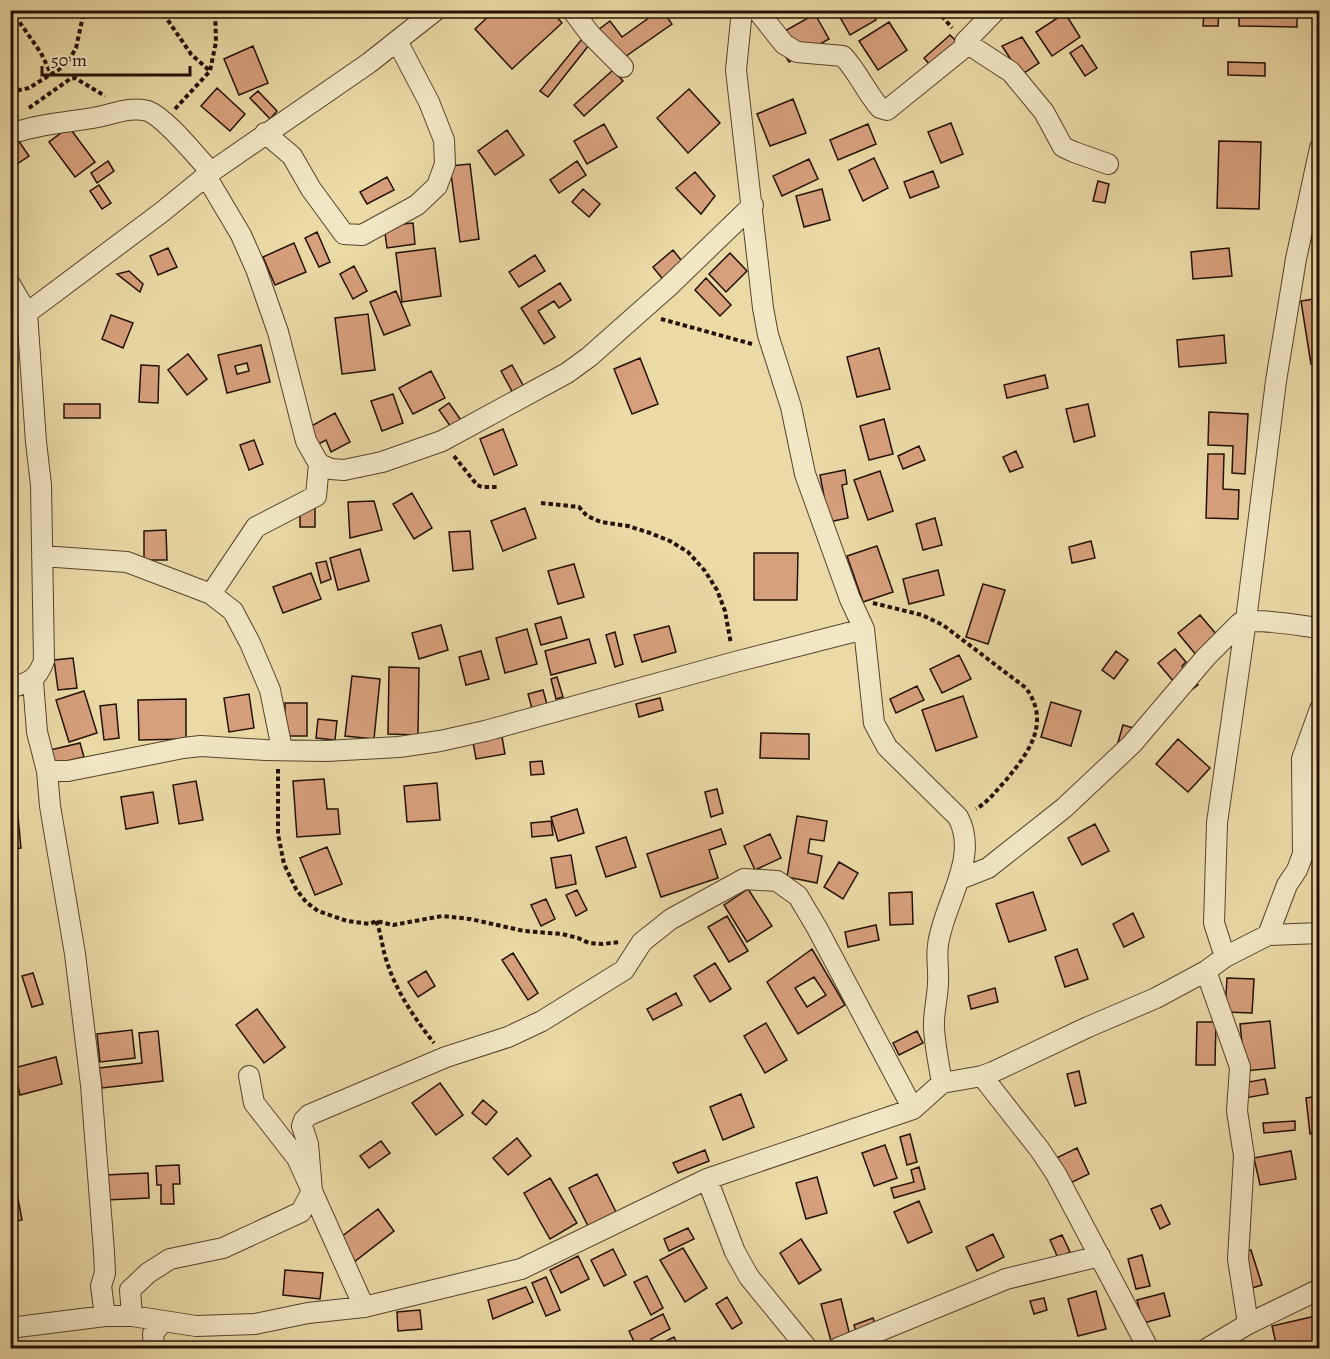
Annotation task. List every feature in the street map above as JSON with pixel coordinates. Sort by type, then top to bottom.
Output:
[{"type":"street","points":[[19,316],[162,212],[208,174],[369,63],[436,10]]},
{"type":"street","points":[[572,10],[590,33],[624,68]]},
{"type":"street","points":[[742,10],[736,70],[763,308],[774,355],[791,407],[805,474],[850,599],[864,629],[874,723],[879,735],[887,747],[959,819],[964,829],[966,840],[960,879],[941,928],[938,948],[934,1027],[942,1083]]},
{"type":"street","points":[[757,10],[784,44],[797,52],[843,56],[853,66],[869,96],[880,108],[887,110],[965,47],[965,42],[996,10]]},
{"type":"street","points":[[266,133],[292,156],[310,189],[344,234],[362,235],[417,205],[437,186],[445,164],[444,140],[429,102],[398,41]]},
{"type":"street","points":[[965,42],[1011,72],[1044,112],[1063,147],[1108,164]]},
{"type":"street","points":[[20,131],[136,109],[148,111],[163,121],[208,174],[235,225],[256,269],[278,332],[306,441],[320,464],[331,469],[344,470],[382,462],[442,441],[567,373],[639,313],[753,205]]},
{"type":"street","points":[[1225,957],[1214,923],[1217,823],[1246,620],[1276,381],[1296,259],[1320,148]]},
{"type":"street","points":[[10,285],[19,316],[41,485],[44,661],[40,673],[33,681],[10,688]]},
{"type":"street","points":[[211,594],[256,526],[316,496],[320,464]]},
{"type":"street","points":[[42,556],[127,562],[211,594],[233,611],[250,643],[270,690],[282,749]]},
{"type":"street","points":[[960,879],[988,868],[1064,808],[1132,744],[1206,657],[1240,623],[1246,620],[1320,628]]},
{"type":"street","points":[[47,771],[68,771],[201,746],[326,751],[399,747],[440,741],[485,731],[864,629]]},
{"type":"street","points":[[33,681],[37,732],[47,771],[50,806],[75,954],[91,1085],[104,1252],[105,1273],[101,1286],[105,1316]]},
{"type":"street","points":[[1268,935],[1287,885],[1297,870],[1303,854],[1302,759],[1320,708]]},
{"type":"street","points":[[132,1316],[130,1290],[148,1273],[170,1259],[223,1248],[301,1212],[312,1191],[308,1144],[303,1126],[304,1120],[309,1115],[446,1057],[508,1037],[542,1021],[624,970],[642,942],[670,918],[744,879],[777,881],[798,896],[913,1109]]},
{"type":"street","points":[[10,1328],[105,1316],[132,1316],[196,1326],[255,1324],[308,1313],[364,1307],[521,1269],[706,1179],[913,1109],[942,1083],[982,1076],[1156,998],[1206,971],[1225,957],[1268,935],[1320,933]]},
{"type":"street","points":[[1206,971],[1240,1067],[1236,1112],[1244,1155],[1238,1259],[1248,1324]]},
{"type":"street","points":[[249,1076],[254,1103],[297,1158],[364,1307]]},
{"type":"street","points":[[982,1076],[1056,1174],[1148,1348]]},
{"type":"street","points":[[706,1179],[735,1252],[749,1277],[807,1348]]},
{"type":"street","points":[[838,1348],[1006,1279],[1100,1256]]},
{"type":"street","points":[[1208,1348],[1248,1324],[1320,1289]]},
{"type":"street","points":[[154,1348],[153,1334],[162,1322]]},
{"type":"path","points":[[11,10],[41,53],[51,74]]},
{"type":"path","points":[[10,92],[29,88],[66,65],[76,48],[83,16],[82,10]]},
{"type":"path","points":[[157,10],[165,16],[191,54],[210,71]]},
{"type":"path","points":[[163,121],[199,86],[210,71],[216,42],[215,10]]},
{"type":"path","points":[[20,110],[29,108],[70,79],[75,78],[108,98],[116,113]]},
{"type":"path","points":[[639,313],[735,338],[759,346],[774,355]]},
{"type":"path","points":[[426,447],[452,454],[482,488],[499,487]]},
{"type":"path","points":[[541,503],[579,507],[588,516],[601,522],[628,526],[650,533],[688,552],[705,571],[717,590],[725,610],[735,662]]},
{"type":"path","points":[[850,599],[922,615],[943,625],[1026,688],[1035,699],[1038,710],[1036,728],[1029,749],[987,803],[959,819]]},
{"type":"path","points":[[282,749],[278,775],[278,834],[284,864],[296,889],[306,902],[318,911],[370,924],[376,921],[393,925],[442,916],[488,922],[524,931],[562,934],[578,938],[589,944],[642,942]]},
{"type":"path","points":[[376,921],[380,929],[386,962],[393,979],[420,1026],[446,1057]]},
{"type":"building","points":[[495,10],[551,10],[562,23],[512,69],[475,29]]},
{"type":"building","points":[[660,10],[672,24],[619,61],[598,30],[610,21],[622,37]]},
{"type":"building","points":[[836,10],[871,10],[876,20],[850,35]]},
{"type":"building","points":[[1204,10],[1219,10],[1218,26],[1203,26]]},
{"type":"building","points":[[1239,10],[1297,10],[1297,27],[1239,26]]},
{"type":"building","points":[[1065,13],[1080,37],[1052,56],[1036,32]]},
{"type":"building","points":[[815,14],[829,39],[789,62],[774,37]]},
{"type":"building","points":[[889,22],[907,50],[878,70],[859,41]]},
{"type":"building","points":[[950,35],[959,44],[932,67],[924,58]]},
{"type":"building","points":[[1022,37],[1039,63],[1021,75],[1002,46]]},
{"type":"building","points":[[582,39],[589,45],[548,97],[540,91]]},
{"type":"building","points":[[1082,45],[1097,68],[1085,76],[1070,53]]},
{"type":"building","points":[[253,46],[268,83],[239,95],[224,59]]},
{"type":"building","points":[[1228,62],[1265,63],[1265,76],[1228,75]]},
{"type":"building","points":[[613,70],[623,81],[584,116],[574,105]]},
{"type":"building","points":[[217,88],[245,114],[230,131],[201,106]]},
{"type":"building","points":[[689,89],[720,123],[688,153],[657,118]]},
{"type":"building","points":[[258,91],[277,111],[270,119],[250,98]]},
{"type":"building","points":[[793,99],[806,133],[770,146],[757,114]]},
{"type":"building","points":[[951,123],[963,154],[941,163],[928,132]]},
{"type":"building","points":[[604,124],[617,147],[587,164],[574,141]]},
{"type":"building","points":[[868,124],[876,144],[838,160],[830,140]]},
{"type":"building","points":[[69,127],[95,162],[75,177],[49,142]]},
{"type":"building","points":[[507,130],[524,155],[495,175],[478,151]]},
{"type":"building","points":[[16,137],[29,156],[11,168],[10,150],[14,148],[10,141]]},
{"type":"building","points":[[1219,141],[1261,142],[1259,209],[1217,208]]},
{"type":"building","points":[[874,158],[888,188],[863,201],[849,170]]},
{"type":"building","points":[[809,159],[818,179],[782,196],[773,176]]},
{"type":"building","points":[[108,161],[114,171],[97,183],[91,173]]},
{"type":"building","points":[[577,161],[586,175],[559,193],[550,180]]},
{"type":"building","points":[[470,164],[479,239],[460,242],[450,166]]},
{"type":"building","points":[[933,171],[939,187],[910,198],[904,182]]},
{"type":"building","points":[[695,172],[715,196],[701,214],[676,188]]},
{"type":"building","points":[[387,177],[394,190],[367,204],[360,192]]},
{"type":"building","points":[[1098,181],[1109,184],[1105,203],[1093,201]]},
{"type":"building","points":[[99,185],[111,203],[102,209],[90,191]]},
{"type":"building","points":[[583,189],[600,204],[589,217],[572,202]]},
{"type":"building","points":[[822,189],[830,220],[804,227],[796,196]]},
{"type":"building","points":[[413,223],[415,244],[387,248],[384,226]]},
{"type":"building","points":[[317,232],[330,262],[319,267],[305,238]]},
{"type":"building","points":[[294,243],[306,272],[275,285],[263,257]]},
{"type":"building","points":[[168,248],[177,267],[158,275],[150,256]]},
{"type":"building","points":[[435,248],[441,296],[402,302],[396,253]]},
{"type":"building","points":[[1229,248],[1232,276],[1193,279],[1191,252]]},
{"type":"building","points":[[673,250],[685,265],[665,282],[653,267]]},
{"type":"building","points":[[730,253],[747,271],[726,292],[709,274]]},
{"type":"building","points":[[535,255],[545,271],[519,287],[509,272]]},
{"type":"building","points":[[354,266],[367,291],[353,299],[340,274]]},
{"type":"building","points":[[129,271],[143,284],[140,292],[117,274]]},
{"type":"building","points":[[706,278],[731,305],[720,316],[695,290]]},
{"type":"building","points":[[560,283],[571,300],[559,308],[554,301],[538,311],[555,337],[544,344],[521,308]]},
{"type":"building","points":[[396,291],[410,325],[384,335],[370,302]]},
{"type":"building","points":[[1320,298],[1320,362],[1311,364],[1301,301]]},
{"type":"building","points":[[368,314],[375,370],[342,374],[335,318]]},
{"type":"building","points":[[111,315],[133,323],[123,348],[102,339]]},
{"type":"building","points":[[1224,335],[1226,363],[1179,367],[1177,340]]},
{"type":"building","points":[[261,345],[270,382],[227,393],[218,355]],"holes":[[[247,363],[249,371],[237,374],[235,366]]]},
{"type":"building","points":[[879,348],[890,389],[857,397],[847,357]]},
{"type":"building","points":[[188,354],[207,379],[187,395],[168,370]]},
{"type":"building","points":[[640,358],[658,404],[632,414],[614,369]]},
{"type":"building","points":[[141,365],[159,366],[158,403],[139,402]]},
{"type":"building","points":[[512,365],[524,387],[513,393],[501,371]]},
{"type":"building","points":[[431,371],[445,398],[413,414],[399,388]]},
{"type":"building","points":[[1045,375],[1048,388],[1007,398],[1004,385]]},
{"type":"building","points":[[393,394],[403,423],[382,431],[371,401]]},
{"type":"building","points":[[449,403],[463,423],[453,430],[439,410]]},
{"type":"building","points":[[64,404],[100,404],[100,418],[64,418]]},
{"type":"building","points":[[1088,404],[1095,436],[1074,442],[1066,409]]},
{"type":"building","points":[[1209,412],[1248,414],[1245,474],[1232,473],[1233,446],[1208,445]]},
{"type":"building","points":[[335,413],[350,442],[331,452],[326,440],[313,447],[304,430]]},
{"type":"building","points":[[884,419],[893,454],[869,460],[860,426]]},
{"type":"building","points":[[503,429],[517,465],[494,475],[480,439]]},
{"type":"building","points":[[254,440],[263,464],[249,470],[240,445]]},
{"type":"building","points":[[919,446],[925,460],[903,469],[898,456]]},
{"type":"building","points":[[1016,451],[1023,467],[1010,472],[1003,457]]},
{"type":"building","points":[[1208,454],[1224,454],[1223,489],[1239,490],[1238,519],[1206,518]]},
{"type":"building","points":[[845,470],[847,484],[842,485],[848,518],[829,522],[820,475]]},
{"type":"building","points":[[880,471],[893,511],[868,520],[854,480]]},
{"type":"building","points":[[412,493],[432,528],[414,539],[393,504]]},
{"type":"building","points":[[374,501],[382,530],[350,538],[348,502]]},
{"type":"building","points":[[300,507],[315,507],[315,527],[300,527]]},
{"type":"building","points":[[525,508],[536,538],[503,551],[491,521]]},
{"type":"building","points":[[935,518],[942,545],[923,550],[916,524]]},
{"type":"building","points":[[166,530],[167,560],[144,560],[144,531]]},
{"type":"building","points":[[470,531],[473,569],[453,571],[449,532]]},
{"type":"building","points":[[1091,541],[1095,558],[1072,563],[1069,547]]},
{"type":"building","points":[[877,546],[893,592],[863,602],[847,556]]},
{"type":"building","points":[[360,549],[369,581],[338,590],[330,558]]},
{"type":"building","points":[[754,553],[798,553],[797,600],[754,600]]},
{"type":"building","points":[[326,561],[331,579],[321,583],[316,563]]},
{"type":"building","points":[[574,564],[584,597],[558,604],[548,571]]},
{"type":"building","points":[[938,570],[944,595],[909,604],[903,579]]},
{"type":"building","points":[[311,573],[321,599],[283,613],[273,587]]},
{"type":"building","points":[[983,584],[1005,590],[988,644],[966,637]]},
{"type":"building","points":[[1200,615],[1228,648],[1206,667],[1178,633]]},
{"type":"building","points":[[561,617],[567,638],[541,645],[535,624]]},
{"type":"building","points":[[441,625],[448,650],[419,659],[412,633]]},
{"type":"building","points":[[669,626],[676,652],[642,662],[634,635]]},
{"type":"building","points":[[527,629],[537,664],[505,673],[496,638]]},
{"type":"building","points":[[615,632],[623,664],[615,667],[606,635]]},
{"type":"building","points":[[589,639],[596,663],[551,675],[545,651]]},
{"type":"building","points":[[1175,649],[1186,662],[1182,666],[1198,685],[1185,695],[1158,663]]},
{"type":"building","points":[[481,651],[489,679],[466,685],[459,657]]},
{"type":"building","points":[[1116,651],[1128,660],[1114,679],[1102,670]]},
{"type":"building","points":[[959,655],[971,679],[942,693],[930,669]]},
{"type":"building","points":[[73,658],[77,688],[58,690],[54,660]]},
{"type":"building","points":[[389,667],[419,668],[418,735],[388,734]]},
{"type":"building","points":[[352,676],[380,679],[374,739],[345,736]]},
{"type":"building","points":[[557,677],[563,697],[556,699],[551,679]]},
{"type":"building","points":[[917,686],[924,700],[896,713],[890,699]]},
{"type":"building","points":[[543,690],[548,708],[533,712],[528,694]]},
{"type":"building","points":[[84,691],[97,733],[69,742],[56,700]]},
{"type":"building","points":[[249,694],[254,728],[229,732],[224,698]]},
{"type":"building","points":[[963,696],[977,737],[936,751],[922,710]]},
{"type":"building","points":[[660,698],[663,710],[639,717],[636,704]]},
{"type":"building","points":[[186,699],[186,739],[139,740],[138,700]]},
{"type":"building","points":[[1051,702],[1081,711],[1071,746],[1041,737]]},
{"type":"building","points":[[285,703],[307,703],[307,736],[285,736]]},
{"type":"building","points":[[116,704],[119,738],[104,740],[100,706]]},
{"type":"building","points":[[318,719],[337,721],[335,740],[316,738]]},
{"type":"building","points":[[1123,725],[1144,731],[1138,752],[1117,746]]},
{"type":"building","points":[[761,733],[809,734],[809,759],[760,758]]},
{"type":"building","points":[[502,737],[505,754],[476,759],[473,742]]},
{"type":"building","points":[[1178,739],[1210,768],[1188,792],[1156,764]]},
{"type":"building","points":[[80,743],[84,757],[49,765],[46,751]]},
{"type":"building","points":[[542,761],[544,774],[531,775],[530,762]]},
{"type":"building","points":[[324,779],[327,809],[338,809],[340,834],[297,837],[293,781]]},
{"type":"building","points":[[196,781],[203,820],[179,824],[173,785]]},
{"type":"building","points":[[437,783],[440,820],[407,822],[404,786]]},
{"type":"building","points":[[717,789],[723,813],[711,817],[705,792]]},
{"type":"building","points":[[153,792],[158,823],[126,829],[121,797]]},
{"type":"building","points":[[16,796],[21,848],[10,849],[10,797]]},
{"type":"building","points":[[577,809],[584,833],[558,841],[551,817]]},
{"type":"building","points":[[797,816],[827,821],[824,841],[810,839],[808,853],[822,856],[817,883],[787,877]]},
{"type":"building","points":[[551,821],[553,835],[532,837],[531,823]]},
{"type":"building","points":[[1095,824],[1109,851],[1082,865],[1068,838]]},
{"type":"building","points":[[721,829],[726,844],[709,850],[718,878],[661,897],[647,854]]},
{"type":"building","points":[[770,834],[781,858],[755,870],[744,846]]},
{"type":"building","points":[[626,837],[636,867],[606,877],[596,847]]},
{"type":"building","points":[[327,847],[342,884],[315,895],[300,858]]},
{"type":"building","points":[[571,855],[576,884],[556,888],[551,858]]},
{"type":"building","points":[[839,862],[858,873],[843,899],[824,887]]},
{"type":"building","points":[[748,889],[772,926],[747,942],[724,905]]},
{"type":"building","points":[[577,890],[587,910],[576,916],[566,895]]},
{"type":"building","points":[[912,892],[913,924],[890,925],[889,893]]},
{"type":"building","points":[[1033,892],[1046,930],[1009,942],[996,904]]},
{"type":"building","points":[[546,899],[555,919],[541,926],[531,905]]},
{"type":"building","points":[[1133,913],[1144,937],[1124,947],[1113,924]]},
{"type":"building","points":[[727,916],[748,951],[729,962],[708,927]]},
{"type":"building","points":[[876,925],[879,940],[848,947],[845,932]]},
{"type":"building","points":[[812,949],[845,1005],[798,1034],[767,982]],"holes":[[[814,977],[826,995],[807,1007],[795,988]]]},
{"type":"building","points":[[1077,949],[1088,979],[1065,987],[1055,957]]},
{"type":"building","points":[[513,953],[538,993],[528,1000],[502,960]]},
{"type":"building","points":[[715,963],[731,989],[710,1002],[694,976]]},
{"type":"building","points":[[426,971],[435,986],[418,997],[408,982]]},
{"type":"building","points":[[33,973],[43,1004],[32,1007],[22,976]]},
{"type":"building","points":[[1227,978],[1254,979],[1252,1013],[1225,1012]]},
{"type":"building","points":[[995,988],[998,1002],[971,1009],[968,996]]},
{"type":"building","points":[[676,993],[682,1005],[653,1020],[647,1009]]},
{"type":"building","points":[[257,1009],[285,1047],[264,1063],[236,1025]]},
{"type":"building","points":[[1270,1021],[1275,1068],[1245,1071],[1240,1024]]},
{"type":"building","points":[[1197,1022],[1216,1022],[1215,1065],[1196,1065]]},
{"type":"building","points":[[766,1023],[787,1060],[765,1073],[744,1036]]},
{"type":"building","points":[[132,1030],[135,1058],[100,1062],[97,1034]]},
{"type":"building","points":[[158,1031],[163,1081],[102,1088],[99,1068],[142,1063],[139,1033]]},
{"type":"building","points":[[917,1031],[923,1043],[899,1055],[893,1043]]},
{"type":"building","points":[[56,1057],[62,1084],[20,1095],[14,1068]]},
{"type":"building","points":[[1079,1071],[1086,1103],[1075,1106],[1067,1074]]},
{"type":"building","points":[[1265,1079],[1268,1094],[1245,1098],[1243,1083]]},
{"type":"building","points":[[440,1083],[463,1115],[436,1135],[412,1103]]},
{"type":"building","points":[[741,1094],[754,1127],[723,1140],[710,1107]]},
{"type":"building","points":[[1320,1096],[1320,1133],[1310,1134],[1306,1098]]},
{"type":"building","points":[[483,1100],[497,1112],[486,1125],[472,1113]]},
{"type":"building","points":[[1295,1121],[1295,1130],[1264,1133],[1263,1123]]},
{"type":"building","points":[[910,1134],[917,1162],[907,1165],[900,1137]]},
{"type":"building","points":[[517,1138],[531,1156],[508,1175],[493,1158]]},
{"type":"building","points":[[381,1141],[390,1153],[369,1168],[360,1156]]},
{"type":"building","points":[[885,1145],[897,1178],[874,1186],[862,1153]]},
{"type":"building","points":[[1077,1148],[1089,1174],[1060,1188],[1048,1162]]},
{"type":"building","points":[[705,1150],[709,1161],[678,1173],[673,1163]]},
{"type":"building","points":[[1291,1151],[1296,1179],[1260,1185],[1254,1158]]},
{"type":"building","points":[[179,1165],[180,1184],[173,1184],[174,1204],[161,1204],[161,1185],[157,1185],[156,1166]]},
{"type":"building","points":[[919,1167],[925,1189],[894,1198],[891,1188],[914,1182],[911,1170]]},
{"type":"building","points":[[148,1173],[149,1198],[106,1200],[105,1175]]},
{"type":"building","points":[[597,1174],[616,1212],[588,1226],[569,1188]]},
{"type":"building","points":[[817,1177],[827,1213],[806,1219],[796,1183]]},
{"type":"building","points":[[550,1178],[577,1223],[550,1239],[524,1193]]},
{"type":"building","points":[[15,1183],[22,1220],[11,1222],[10,1184]]},
{"type":"building","points":[[919,1201],[932,1232],[908,1243],[894,1212]]},
{"type":"building","points":[[1161,1205],[1170,1224],[1160,1229],[1151,1209]]},
{"type":"building","points":[[378,1209],[394,1231],[354,1262],[341,1237]]},
{"type":"building","points":[[688,1228],[694,1239],[669,1251],[664,1239]]},
{"type":"building","points":[[993,1234],[1004,1257],[977,1271],[966,1247]]},
{"type":"building","points":[[1062,1235],[1070,1252],[1058,1258],[1050,1240]]},
{"type":"building","points":[[801,1239],[821,1270],[799,1284],[780,1253]]},
{"type":"building","points":[[683,1248],[707,1288],[685,1302],[660,1260]]},
{"type":"building","points":[[613,1249],[626,1275],[604,1286],[591,1260]]},
{"type":"building","points":[[1251,1250],[1262,1285],[1252,1288],[1241,1253]]},
{"type":"building","points":[[1142,1255],[1150,1286],[1136,1289],[1128,1259]]},
{"type":"building","points":[[578,1256],[589,1279],[561,1293],[550,1270]]},
{"type":"building","points":[[285,1270],[323,1273],[320,1299],[283,1295]]},
{"type":"building","points":[[647,1276],[663,1308],[651,1315],[634,1282]]},
{"type":"building","points":[[546,1277],[560,1310],[546,1316],[532,1283]]},
{"type":"building","points":[[526,1287],[533,1302],[493,1319],[488,1300]]},
{"type":"building","points":[[1096,1291],[1106,1329],[1078,1336],[1068,1299]]},
{"type":"building","points":[[1164,1293],[1170,1316],[1143,1323],[1137,1300]]},
{"type":"building","points":[[727,1297],[742,1323],[732,1329],[716,1304]]},
{"type":"building","points":[[1044,1298],[1047,1310],[1034,1314],[1030,1301]]},
{"type":"building","points":[[841,1299],[850,1336],[831,1341],[821,1304]]},
{"type":"building","points":[[420,1310],[422,1329],[398,1331],[397,1312]]},
{"type":"building","points":[[663,1314],[670,1329],[651,1339],[654,1347],[674,1337],[679,1347],[637,1348],[629,1331]]},
{"type":"building","points":[[1320,1315],[1320,1348],[1277,1348],[1272,1326]]},
{"type":"building","points":[[873,1318],[878,1331],[858,1338],[854,1325]]},
{"type":"building","points":[[362,1342],[363,1348],[341,1348],[340,1343]]}]
